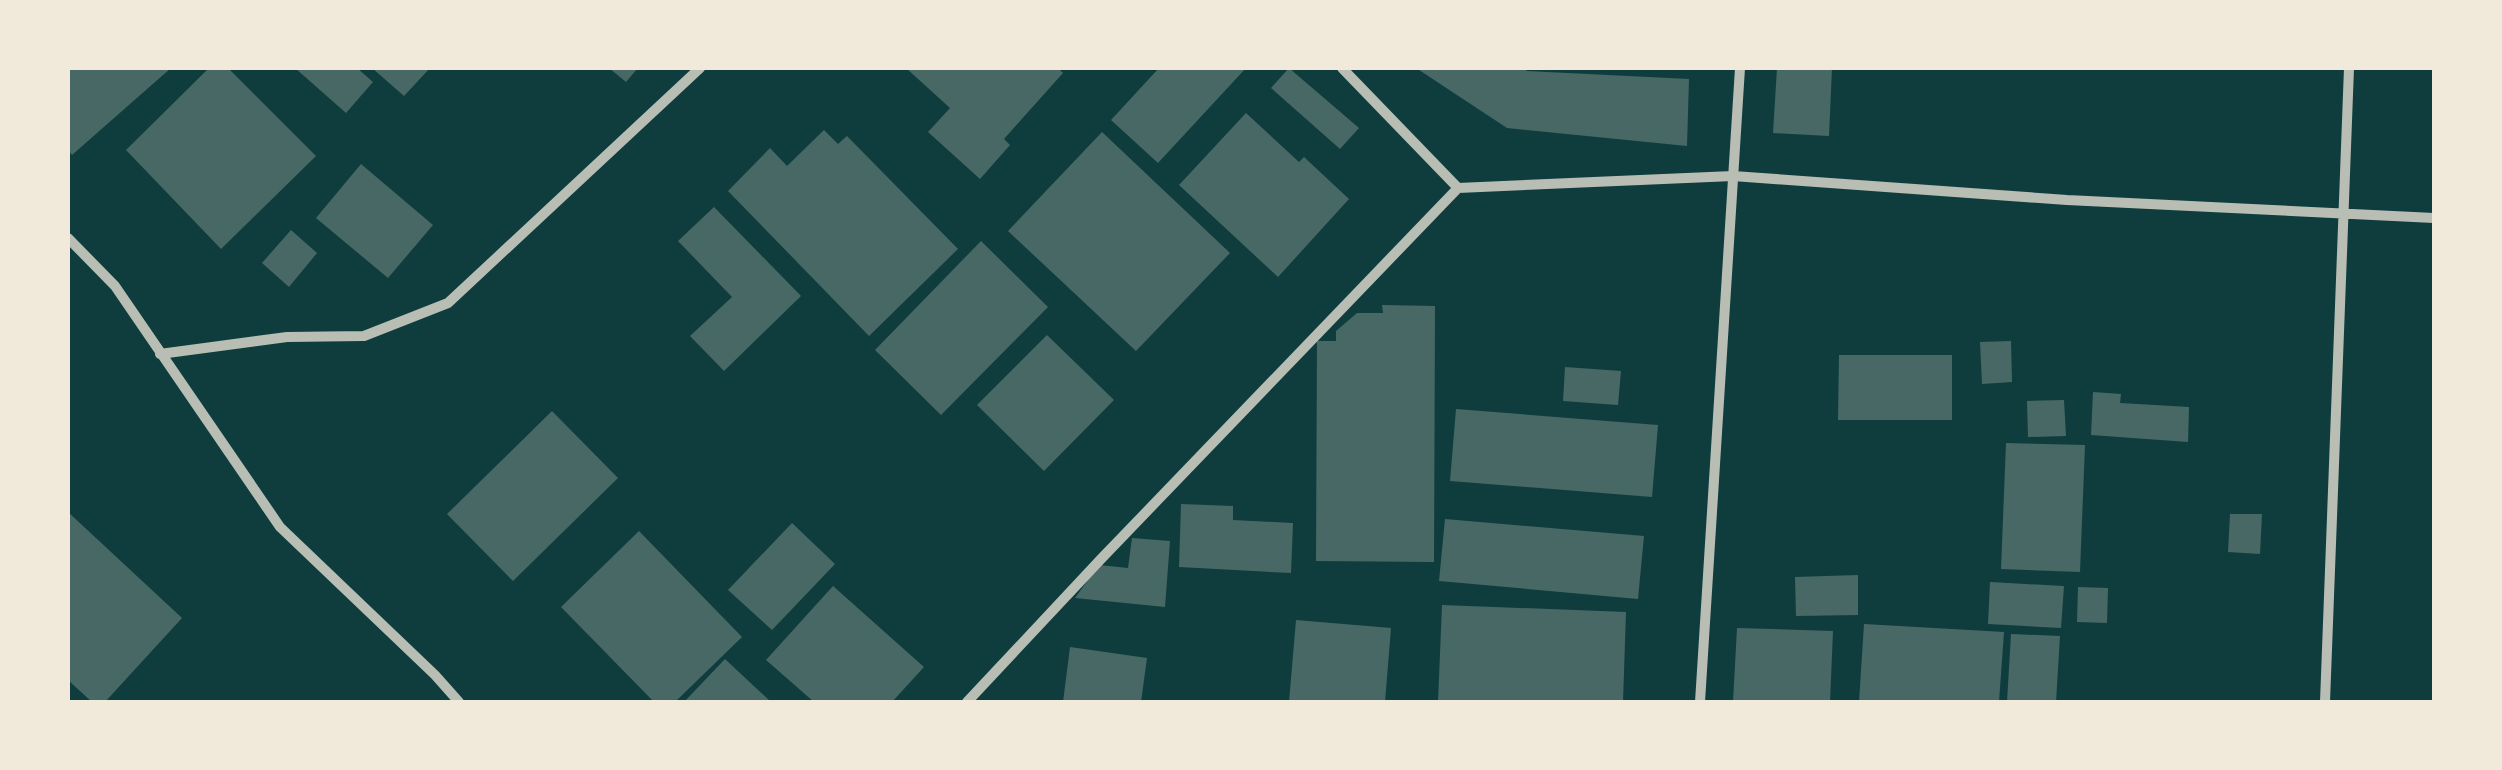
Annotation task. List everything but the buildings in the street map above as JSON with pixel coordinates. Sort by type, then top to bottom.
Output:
[{"type":"street","points":[[160,354],[288,337],[364,336],[448,303],[700,68]]},
{"type":"street","points":[[1342,68],[1458,188]]},
{"type":"street","points":[[1700,702],[1740,68]]},
{"type":"street","points":[[2325,702],[2349,68]]},
{"type":"street","points":[[968,702],[1458,188],[1733,176],[2067,200],[2434,218]]},
{"type":"street","points":[[68,238],[114,286],[280,527],[436,675],[459,702]]}]
